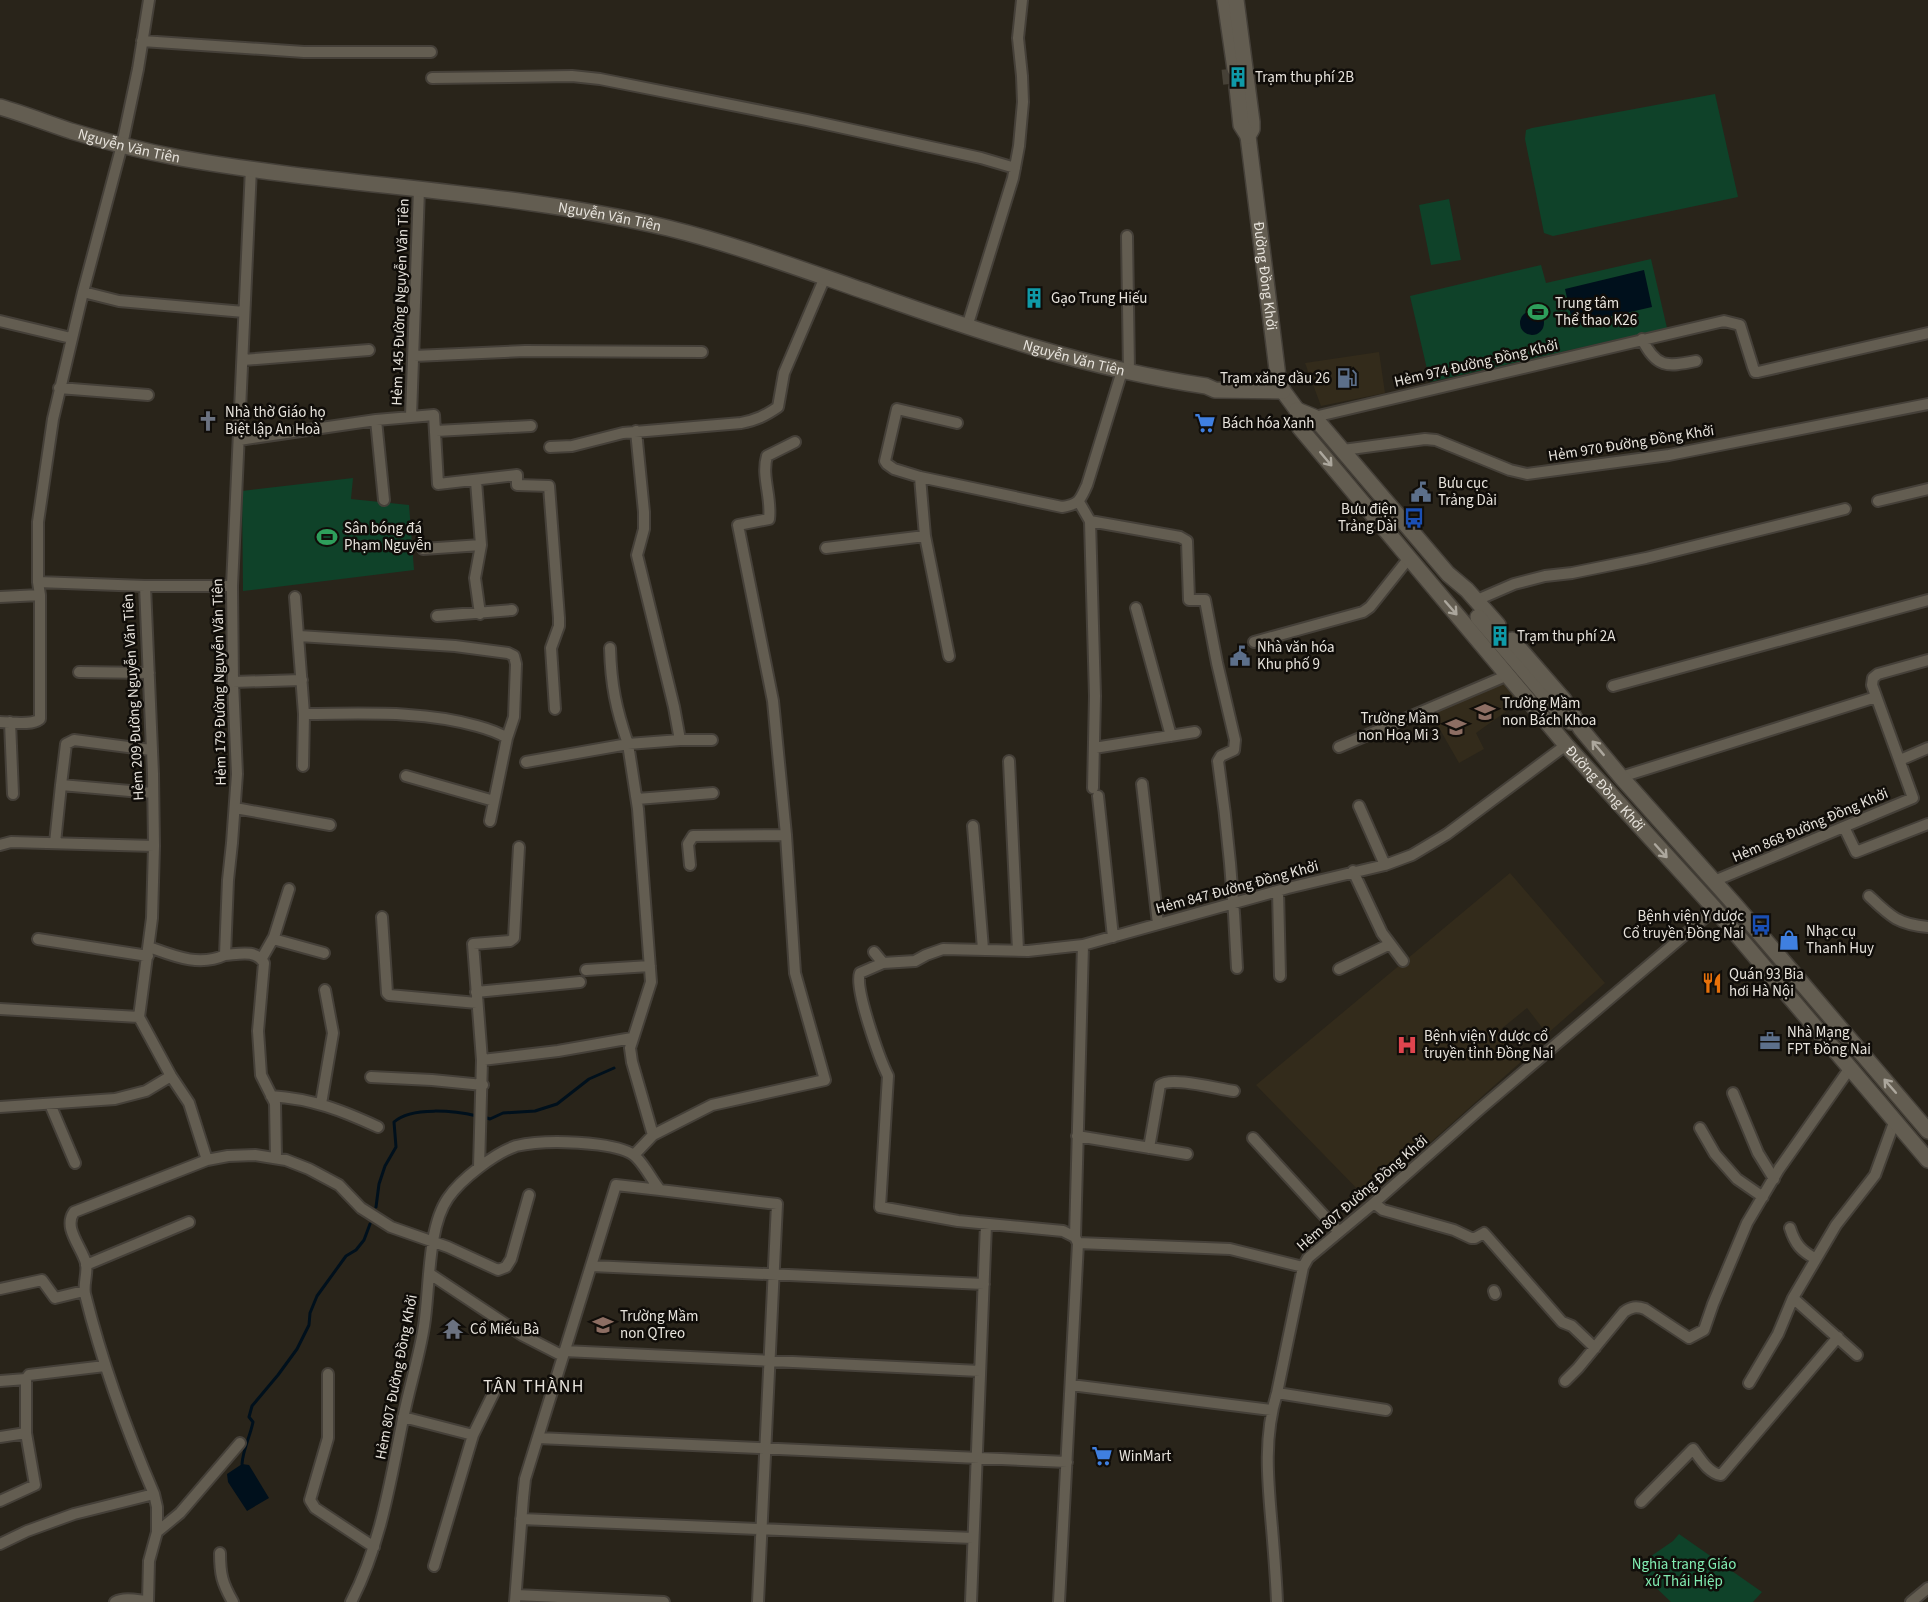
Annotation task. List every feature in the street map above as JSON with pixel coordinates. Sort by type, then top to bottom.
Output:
[{"type":"main road","points":[[1225,0],[1232,65]]},
{"type":"main road","name":"Đường Đồng Khởi","points":[[1236,0],[1252,122],[1252,129],[1248,136]]},
{"type":"main road","name":"Đường Đồng Khởi","points":[[1235,91],[1242,128],[1248,136],[1278,377],[1283,391],[1297,410],[1314,417],[1448,574],[1477,600],[1496,622],[1501,620],[1519,643],[1515,644],[1564,700],[1581,729],[1621,777],[1730,899],[1928,1131]]},
{"type":"main road","name":"Nguyễn Văn Tiên","points":[[0,107],[71,131],[181,158],[558,208],[648,224],[734,246],[1030,347],[1126,372],[1206,386],[1212,390],[1283,391]]},
{"type":"main road","name":"Nguyễn Văn Tiên","points":[[1206,386],[1215,382],[1251,382]]},
{"type":"main road","points":[[1297,410],[1299,428],[1314,417]]},
{"type":"main road","name":"Đường Đồng Khởi","points":[[1299,428],[1566,745],[1715,909],[1928,1160]]},
{"type":"main road","name":"Đường Đồng Khởi","points":[[1448,574],[1459,595],[1562,715],[1581,729]]},
{"type":"main road","points":[[1715,909],[1730,899]]},
{"type":"street","points":[[14,794],[5,722],[30,723],[40,719],[38,522],[53,419],[82,292],[122,145],[149,0]]},
{"type":"street","points":[[967,327],[1015,168],[1023,102],[1018,38],[1022,0]]},
{"type":"street","points":[[142,42],[304,52],[431,52]]},
{"type":"street","points":[[432,78],[572,76],[600,79],[807,120],[981,158],[1015,168]]},
{"type":"street","name":"Hẻm 179 Đường Nguyễn Văn Tiên","points":[[225,955],[228,880],[237,774],[232,586],[251,168]]},
{"type":"street","name":"Hẻm 145 Đường Nguyễn Văn Tiên","points":[[411,416],[419,189]]},
{"type":"street","points":[[897,409],[885,461],[894,469],[920,477],[1062,507],[1079,502],[1126,372],[1127,236]]},
{"type":"street","points":[[550,447],[572,446],[623,433],[741,423],[759,419],[778,407],[784,372],[825,277]]},
{"type":"street","points":[[82,292],[119,301],[244,312]]},
{"type":"street","points":[[0,321],[71,338]]},
{"type":"street","name":"Hẻm 974 Đường Đồng Khởi","points":[[1314,417],[1724,321],[1740,325],[1755,372],[1928,333]]},
{"type":"street","points":[[1642,339],[1648,352],[1662,364],[1676,365],[1696,362]]},
{"type":"street","points":[[243,360],[369,350]]},
{"type":"street","points":[[414,356],[525,351],[702,352]]},
{"type":"street","points":[[59,388],[148,395]]},
{"type":"street","name":"Hẻm 970 Đường Đồng Khởi","points":[[1343,450],[1425,439],[1436,440],[1510,470],[1527,474],[1669,455],[1928,404]]},
{"type":"street","points":[[885,405],[957,423]]},
{"type":"street","points":[[239,440],[376,420],[434,415],[438,484],[517,475],[517,485],[549,486],[559,618],[559,626],[551,648],[555,710]]},
{"type":"street","points":[[376,420],[384,500]]},
{"type":"street","points":[[436,431],[531,426]]},
{"type":"street","points":[[636,432],[644,512],[644,529],[637,555],[680,740]]},
{"type":"street","points":[[660,1190],[634,1155],[653,1135],[712,1105],[825,1080],[795,973],[786,835],[773,701],[738,525],[769,519],[770,506],[765,463],[767,456],[795,442]]},
{"type":"street","points":[[920,477],[925,536],[949,656]]},
{"type":"street","points":[[476,480],[481,545],[475,578],[480,614]]},
{"type":"street","points":[[1878,501],[1928,489]]},
{"type":"street","points":[[1079,502],[1090,521],[1095,792],[1113,937]]},
{"type":"street","points":[[1477,600],[1514,584],[1545,576],[1646,558],[1845,509]]},
{"type":"street","points":[[1090,521],[1180,537],[1186,541],[1189,600],[1205,600],[1235,740],[1234,750],[1221,756],[1218,761],[1234,903],[1237,968]]},
{"type":"street","points":[[826,548],[925,536]]},
{"type":"street","points":[[423,549],[481,545]]},
{"type":"street","points":[[1254,642],[1363,612],[1370,608],[1409,558]]},
{"type":"street","name":"Hẻm 209 Đường Nguyễn Văn Tiên","points":[[38,582],[145,586],[154,846],[152,918],[139,1017]]},
{"type":"street","points":[[145,586],[232,586]]},
{"type":"street","points":[[0,597],[40,595]]},
{"type":"street","points":[[295,597],[304,714],[303,766]]},
{"type":"street","points":[[1613,686],[1928,600]]},
{"type":"street","points":[[1136,608],[1171,736]]},
{"type":"street","points":[[436,616],[512,610]]},
{"type":"street","points":[[299,636],[455,646],[508,653],[514,656],[516,664],[514,717],[507,738],[490,821]]},
{"type":"street","points":[[610,648],[614,700],[628,744],[637,800],[651,981],[630,1048],[653,1135]]},
{"type":"street","points":[[1621,777],[1876,697],[1872,685],[1873,678],[1878,674],[1928,660]]},
{"type":"street","points":[[79,672],[149,673]]},
{"type":"street","points":[[1340,747],[1508,675]]},
{"type":"street","points":[[233,682],[302,680]]},
{"type":"street","name":"Hẻm 868 Đường Đồng Khởi","points":[[1714,881],[1913,798],[1876,697]]},
{"type":"street","points":[[304,714],[407,714],[459,721],[500,733],[507,738]]},
{"type":"street","points":[[1094,748],[1195,732]]},
{"type":"street","points":[[55,843],[66,744],[74,740],[151,750]]},
{"type":"street","points":[[526,762],[628,744],[712,740]]},
{"type":"street","name":"Hẻm 847 Đường Đồng Khởi","points":[[880,1207],[888,1076],[877,1050],[858,976],[863,971],[883,963],[915,961],[943,949],[1018,950],[1083,945],[1353,871],[1385,865],[1412,855],[1447,834],[1566,745]]},
{"type":"street","points":[[1900,760],[1928,748]]},
{"type":"street","points":[[1009,761],[1018,950]]},
{"type":"street","points":[[406,776],[494,801]]},
{"type":"street","points":[[1142,784],[1158,924]]},
{"type":"street","points":[[61,785],[153,793]]},
{"type":"street","points":[[637,800],[713,793]]},
{"type":"street","points":[[1359,806],[1385,865]]},
{"type":"street","points":[[235,807],[330,825]]},
{"type":"street","points":[[1844,827],[1856,852],[1928,824]]},
{"type":"street","points":[[974,826],[983,949]]},
{"type":"street","points":[[690,865],[688,844],[693,836],[786,835]]},
{"type":"street","points":[[0,845],[11,842],[154,846]]},
{"type":"street","points":[[479,1167],[483,1085],[473,944],[510,941],[514,938],[519,847]]},
{"type":"street","points":[[1353,871],[1375,919],[1403,961]]},
{"type":"street","points":[[262,958],[273,939],[289,889]]},
{"type":"street","points":[[1278,891],[1280,976]]},
{"type":"street","points":[[1869,896],[1892,918],[1916,926],[1928,927]]},
{"type":"street","name":"Hẻm 807 Đường Đồng Khởi","points":[[880,1207],[930,1217],[1058,1231],[1076,1240],[1230,1249],[1303,1267],[1308,1258],[1715,909]]},
{"type":"street","points":[[382,917],[387,993],[389,995],[477,997],[580,982]]},
{"type":"street","points":[[38,939],[148,951],[193,960],[251,953],[262,958],[264,963],[258,1031],[261,1075],[275,1103],[276,1158]]},
{"type":"street","points":[[273,939],[324,953]]},
{"type":"street","points":[[1339,969],[1390,944]]},
{"type":"street","points":[[1059,1602],[1071,1385],[1083,945]]},
{"type":"street","points":[[874,952],[883,963]]},
{"type":"street","points":[[586,970],[650,966]]},
{"type":"street","points":[[321,1104],[333,1033],[325,990]]},
{"type":"street","points":[[0,1009],[139,1017],[171,1076],[189,1103],[207,1160]]},
{"type":"street","points":[[482,1060],[558,1051],[632,1038]]},
{"type":"street","points":[[1565,1381],[1624,1312],[1637,1306],[1662,1319],[1689,1338],[1704,1330],[1747,1223],[1762,1197],[1850,1068]]},
{"type":"street","points":[[0,1107],[126,1097],[146,1091],[171,1076]]},
{"type":"street","points":[[371,1077],[483,1085]]},
{"type":"street","points":[[1149,1148],[1160,1086],[1164,1082],[1234,1091]]},
{"type":"street","points":[[1734,1093],[1758,1153],[1774,1179]]},
{"type":"street","points":[[271,1096],[321,1104],[378,1127]]},
{"type":"street","points":[[50,1104],[75,1163]]},
{"type":"street","points":[[1749,1383],[1778,1334],[1793,1298],[1836,1225],[1875,1175],[1895,1120]]},
{"type":"street","points":[[1700,1128],[1715,1154],[1737,1179],[1762,1197]]},
{"type":"street","points":[[1077,1136],[1187,1154]]},
{"type":"street","points":[[1254,1138],[1340,1232]]},
{"type":"street","name":"Hẻm 807 Đường Đồng Khởi","points":[[351,1602],[362,1581],[386,1505],[403,1417],[424,1328],[432,1243],[448,1198],[479,1167],[515,1147],[543,1142],[581,1142],[618,1149],[634,1155]]},
{"type":"street","points":[[114,1602],[130,1599],[147,1601],[149,1561],[157,1532],[157,1507],[105,1366],[84,1291],[87,1282],[86,1265],[70,1227],[70,1218],[74,1212],[207,1160],[237,1155],[255,1155],[276,1158],[309,1169],[339,1185],[361,1208],[391,1227],[448,1247],[498,1270],[506,1267],[511,1259],[529,1195]]},
{"type":"street","points":[[664,1602],[515,1599],[525,1479],[616,1185],[777,1204],[758,1602]]},
{"type":"street","points":[[1374,1203],[1383,1210],[1454,1230],[1471,1238],[1484,1233],[1562,1322],[1572,1326],[1595,1348]]},
{"type":"street","points":[[86,1265],[189,1222]]},
{"type":"street","points":[[971,1602],[986,1224]]},
{"type":"street","points":[[1790,1228],[1798,1246],[1816,1259]]},
{"type":"street","points":[[592,1266],[984,1284]]},
{"type":"street","points":[[1277,1602],[1268,1476],[1268,1439],[1271,1410],[1303,1267]]},
{"type":"street","points":[[430,1274],[522,1335],[564,1354],[980,1371]]},
{"type":"street","points":[[0,1288],[42,1280],[55,1298],[84,1291]]},
{"type":"street","points":[[1793,1298],[1857,1355]]},
{"type":"street","points":[[1641,1502],[1693,1449],[1714,1474],[1720,1475],[1838,1337]]},
{"type":"street","points":[[0,1502],[35,1485],[26,1433],[26,1379],[29,1375],[105,1366]]},
{"type":"street","points":[[328,1374],[328,1438],[310,1500],[315,1508],[374,1547]]},
{"type":"street","points":[[0,1381],[26,1379]]},
{"type":"street","points":[[1071,1385],[1271,1410]]},
{"type":"street","points":[[434,1566],[473,1435],[497,1386]]},
{"type":"street","points":[[1276,1393],[1386,1410]]},
{"type":"street","points":[[403,1417],[473,1435]]},
{"type":"street","points":[[0,1437],[26,1433]]},
{"type":"street","points":[[538,1438],[1066,1461]]},
{"type":"street","points":[[157,1532],[180,1513],[240,1443]]},
{"type":"street","points":[[0,1544],[27,1531],[74,1514],[154,1494]]},
{"type":"street","points":[[521,1519],[974,1538]]},
{"type":"street","points":[[220,1552],[220,1575],[224,1588],[233,1602]]},
{"type":"street","points":[[1911,1602],[1928,1588]]},
{"type":"shaded area","name":"Trạm xăng dầu 26","points":[[1379,352],[1385,393],[1321,406],[1305,363]]},
{"type":"shaded area","points":[[1505,680],[1522,700],[1476,733],[1484,749],[1459,763],[1430,712]]},
{"type":"shaded area","name":"Bệnh viện Y dược cổ truyền tỉnh Đồng Nai","points":[[1510,873],[1605,983],[1547,1034],[1527,1008],[1500,1030],[1523,1060],[1367,1199],[1256,1085]]},
{"type":"green space","points":[[1715,94],[1738,197],[1553,236],[1544,233],[1525,139],[1526,130]]},
{"type":"green space","points":[[1449,199],[1461,260],[1431,265],[1419,205]]},
{"type":"green space","name":"Trung tâm Thể thao K26","points":[[1651,259],[1667,328],[1430,382],[1410,296],[1541,265],[1546,283]]},
{"type":"green space","name":"Sân bóng đá Phạm Nguyễn","points":[[353,478],[351,499],[409,505],[414,570],[243,591],[242,491]]},
{"type":"green space","name":"Nghĩa trang Giáo xứ Thái Hiệp","points":[[1679,1534],[1762,1592],[1753,1602],[1671,1602],[1643,1575],[1646,1569],[1641,1563],[1673,1541]]},
{"type":"water","points":[[1644,270],[1652,307],[1573,325],[1565,289]]},
{"type":"water","points":[[1532,311],[1541,314],[1544,323],[1541,332],[1532,335],[1523,332],[1520,323],[1523,314]]},
{"type":"water","points":[[242,1464],[249,1465],[269,1498],[247,1511],[228,1482],[227,1474]]},
{"type":"waterway","points":[[484,1117],[490,1119],[503,1113],[535,1111],[557,1104],[589,1079],[614,1068]]},
{"type":"waterway","points":[[376,1207],[379,1184],[385,1166],[396,1147],[394,1122],[411,1114],[434,1111],[477,1116]]},
{"type":"waterway","points":[[242,1464],[253,1422],[249,1417],[252,1406],[297,1349],[309,1325],[310,1313],[317,1296],[346,1256],[356,1250],[364,1240],[370,1224]]},
{"type":"tunnel","points":[[1229,69],[1231,87]]},
{"type":"place","name":"Trạm thu phí 2B","points":[[1238,77]]},
{"type":"place","name":"Gạo Trung Hiếu","points":[[1034,298]]},
{"type":"place","name":"Trung tâm Thể thao K26","points":[[1538,312]]},
{"type":"place","name":"Trạm xăng dầu 26","points":[[1347,378]]},
{"type":"place","name":"Nhà thờ Giáo họ Biệt lập An Hoà","points":[[208,421]]},
{"type":"place","name":"Bách hóa Xanh","points":[[1205,423]]},
{"type":"place","name":"Bưu cục Trảng Dài","points":[[1421,492]]},
{"type":"place","name":"Bưu điện Trảng Dài","points":[[1414,518]]},
{"type":"place","name":"Sân bóng đá Phạm Nguyễn","points":[[327,537]]},
{"type":"place","name":"Trạm thu phí 2A","points":[[1500,636]]},
{"type":"place","name":"Nhà văn hóa Khu phố 9","points":[[1240,656]]},
{"type":"place","name":"Trường Mầm non Bách Khoa","points":[[1485,712]]},
{"type":"place","name":"Trường Mầm non Hoạ Mi 3","points":[[1456,727]]},
{"type":"place","name":"Bệnh viện Y dược Cổ truyền Đồng Nai","points":[[1761,925]]},
{"type":"place","name":"Nhạc cụ Thanh Huy","points":[[1789,940]]},
{"type":"place","name":"Quán 93 Bia hơi Hà Nội","points":[[1712,983]]},
{"type":"place","name":"Nhà Mạng FPT Đồng Nai","points":[[1770,1041]]},
{"type":"place","name":"Bệnh viện Y dược cổ truyền tỉnh Đồng Nai","points":[[1407,1045]]},
{"type":"place","name":"Trường Mầm non QTreo","points":[[603,1325]]},
{"type":"place","name":"Cổ Miếu Bà","points":[[453,1329]]},
{"type":"place","name":"WinMart","points":[[1102,1456]]},
{"type":"district","name":"TÂN THÀNH","points":[[534,1386]]}]
